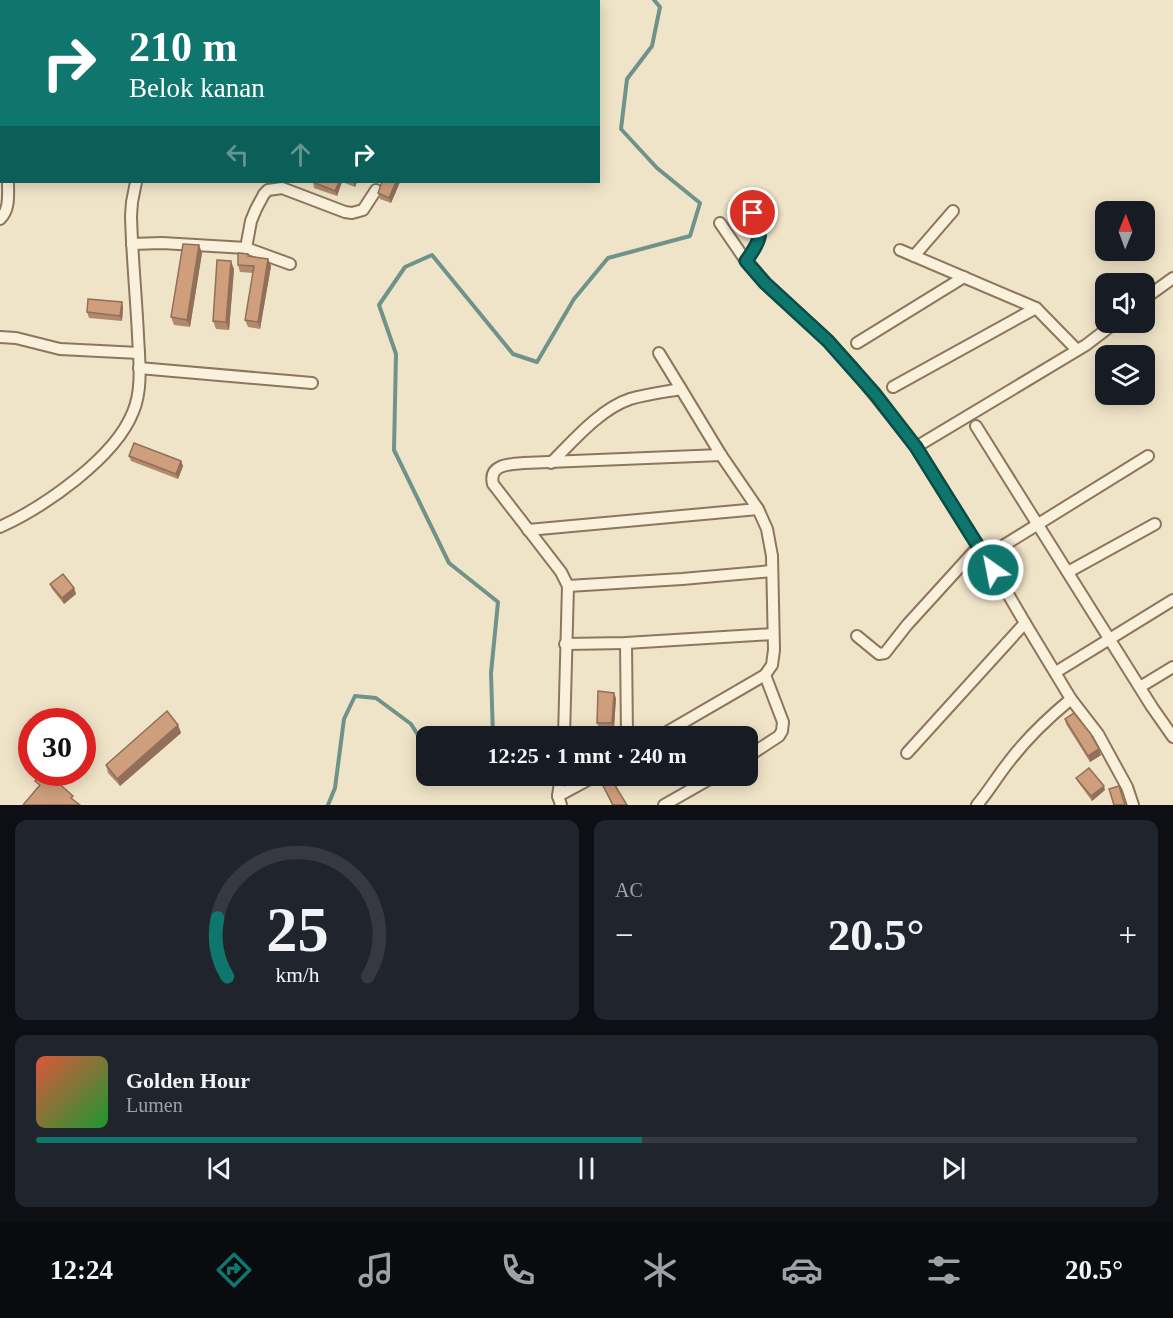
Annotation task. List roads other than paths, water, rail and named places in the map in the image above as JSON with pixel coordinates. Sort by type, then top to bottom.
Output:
[{"type":"street","points":[[0,219],[4,216],[7,207],[8,183]]},
{"type":"street","points":[[0,527],[36,508],[82,475],[120,437],[133,412],[137,396],[139,368],[132,244],[132,202],[136,183]]},
{"type":"street","points":[[246,248],[251,221],[256,208],[268,190],[282,188],[352,213],[363,210],[376,190]]},
{"type":"street","points":[[746,261],[757,246],[760,230],[756,217],[747,204]]},
{"type":"street","points":[[914,256],[953,211]]},
{"type":"street","points":[[720,223],[746,261],[765,283],[828,341],[852,367],[916,447],[1071,699],[1098,734],[1127,787],[1133,805]]},
{"type":"street","points":[[132,244],[162,243],[246,248],[290,264]]},
{"type":"street","points":[[900,250],[1036,308],[1077,350]]},
{"type":"street","points":[[857,343],[964,277]]},
{"type":"street","points":[[1155,291],[1173,278]]},
{"type":"street","points":[[893,387],[1036,308]]},
{"type":"street","points":[[916,447],[1077,350],[1101,333]]},
{"type":"street","points":[[0,337],[16,338],[60,349],[139,353]]},
{"type":"street","points":[[659,353],[721,455],[758,509],[771,542],[774,650],[769,671],[677,726]]},
{"type":"street","points":[[139,368],[312,383]]},
{"type":"street","points":[[551,463],[588,427],[620,403],[681,389]]},
{"type":"street","points":[[976,426],[1173,737]]},
{"type":"street","points":[[564,726],[568,586],[561,572],[493,484],[494,472],[502,466],[524,463],[721,455]]},
{"type":"street","points":[[985,557],[1148,456]]},
{"type":"street","points":[[528,530],[758,509]]},
{"type":"street","points":[[1068,572],[1155,524]]},
{"type":"street","points":[[857,636],[879,654],[885,653],[907,625],[978,547]]},
{"type":"street","points":[[568,586],[772,571]]},
{"type":"street","points":[[1056,672],[1173,600]]},
{"type":"street","points":[[907,753],[1025,623]]},
{"type":"street","points":[[565,644],[626,643],[772,634]]},
{"type":"street","points":[[626,643],[627,726]]},
{"type":"street","points":[[1140,687],[1173,667]]},
{"type":"street","points":[[758,750],[779,736],[783,722],[765,675]]},
{"type":"street","points":[[977,805],[1026,741],[1071,699]]},
{"type":"street","points":[[560,800],[581,786]]},
{"type":"street","points":[[664,805],[697,786]]},
{"type":"waterway","points":[[493,726],[491,673],[498,602],[449,563],[394,450],[396,354],[379,305],[405,267],[432,255],[513,354],[537,362],[574,299],[608,258],[690,236],[700,203],[657,168],[621,129],[627,79],[652,46],[660,7],[654,0]]},
{"type":"waterway","points":[[328,805],[335,788],[344,719],[355,696],[376,698],[411,724],[416,732]]}]
